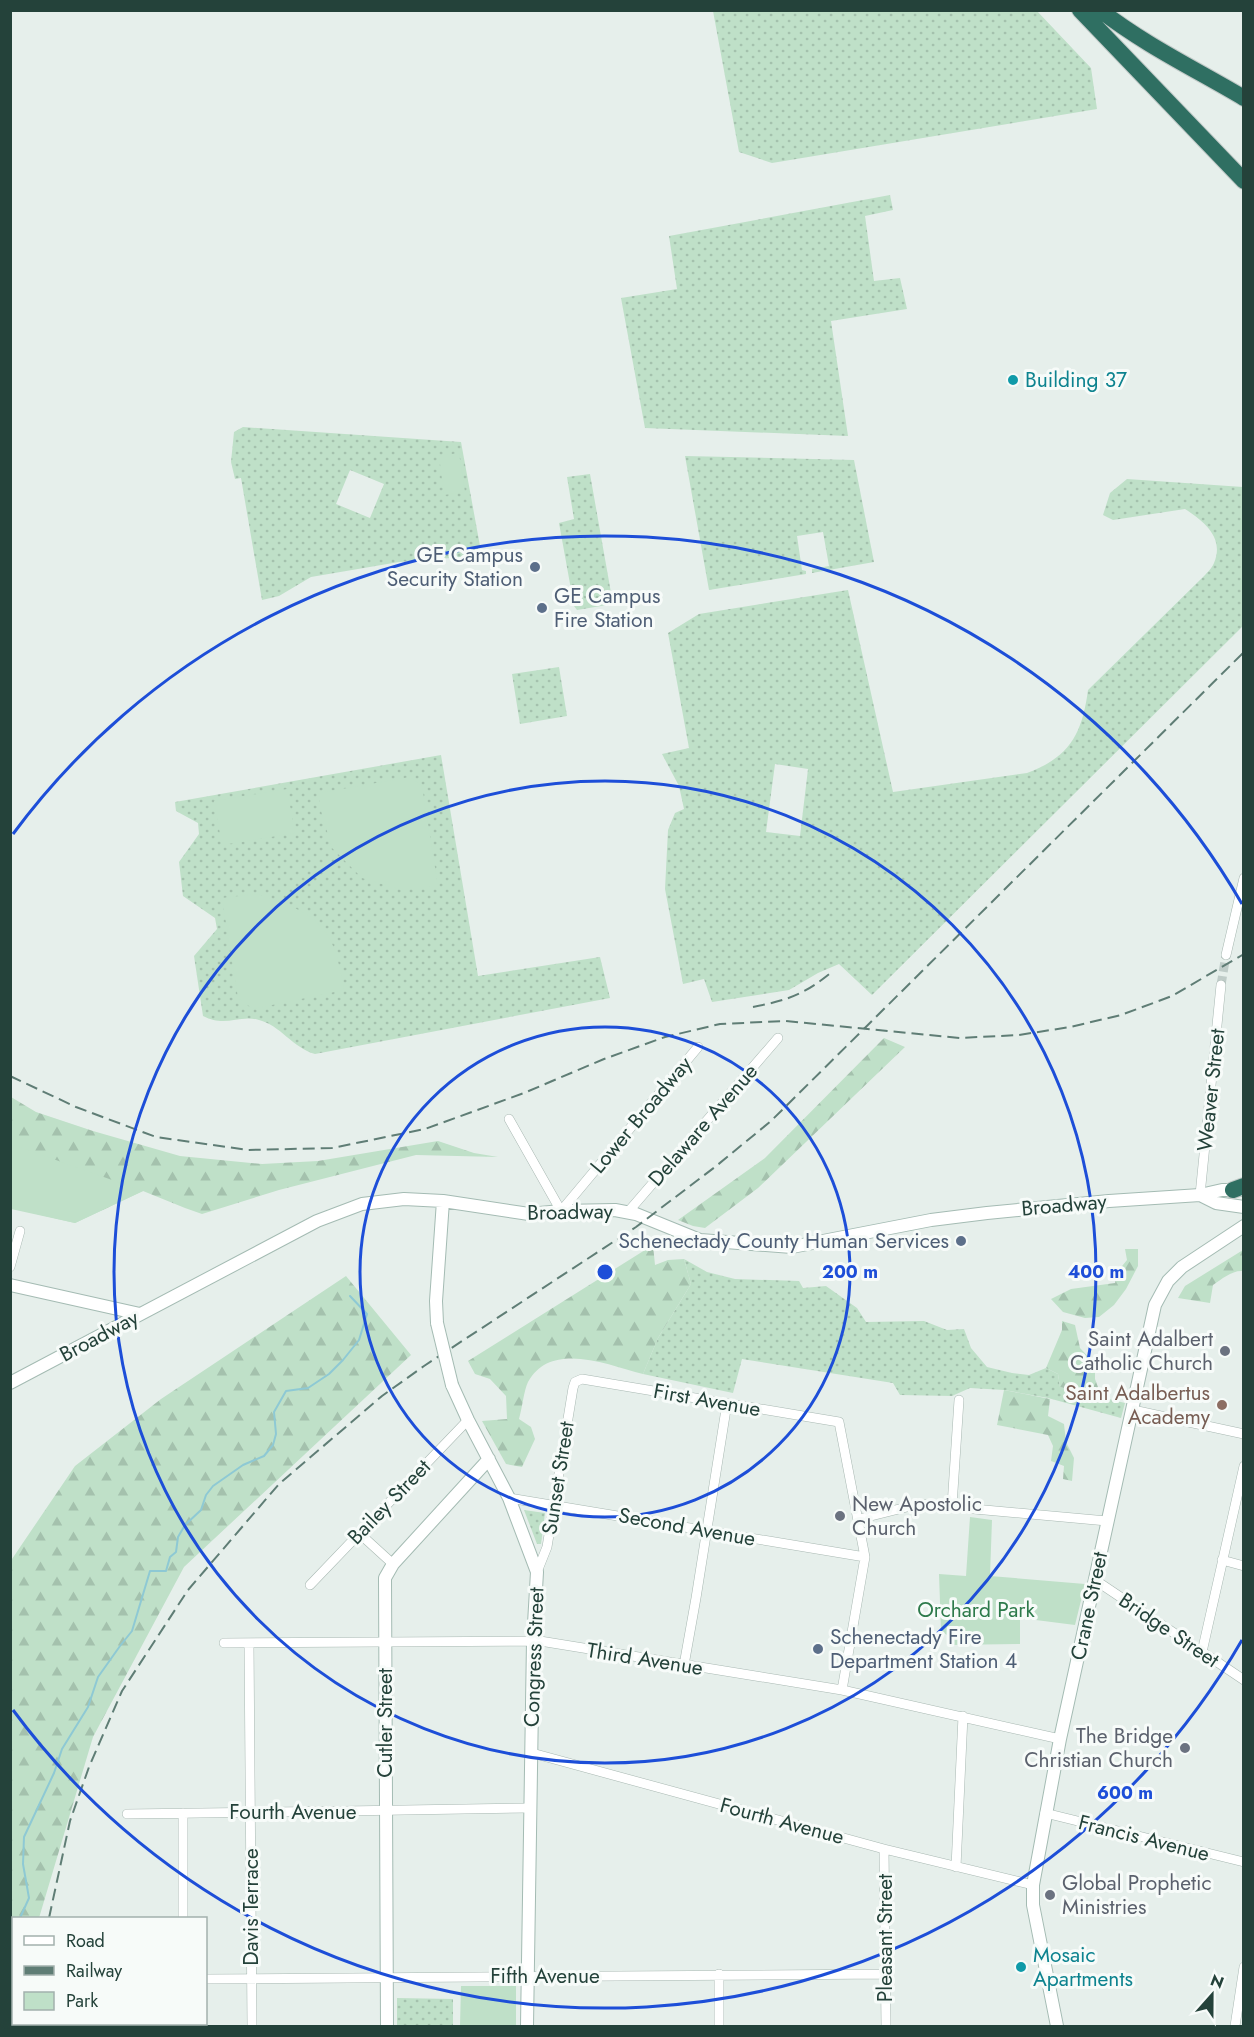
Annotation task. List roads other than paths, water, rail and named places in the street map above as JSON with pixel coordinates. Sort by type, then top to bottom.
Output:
[{"type":"highway","points":[[1080,10],[1244,181]]},
{"type":"highway","points":[[1100,10],[1136,37],[1244,98]]},
{"type":"street","points":[[1226,955],[1244,878]]},
{"type":"street","name":"Weaver Street","points":[[1200,1195],[1221,985]]},
{"type":"street","name":"Delaware Avenue","points":[[628,1212],[778,1038]]},
{"type":"street","name":"Lower Broadway","points":[[561,1211],[698,1047]]},
{"type":"street","points":[[509,1119],[561,1211]]},
{"type":"street","name":"Broadway","points":[[10,1383],[316,1221],[362,1204],[380,1201],[404,1199],[443,1201],[529,1214],[615,1210],[628,1212],[699,1240],[792,1247],[931,1220],[1129,1199],[1200,1195],[1240,1188]]},
{"type":"street","name":"Broadway","points":[[1200,1195],[1216,1203],[1244,1207]]},
{"type":"street","name":"Congress Street","points":[[443,1201],[436,1301],[437,1323],[453,1385],[468,1420],[508,1498],[537,1572],[533,1641],[527,2026]]},
{"type":"street","name":"Crane Street","points":[[1057,2026],[1033,1905],[1033,1885],[1060,1739],[1155,1305],[1168,1281],[1182,1267],[1244,1226]]},
{"type":"street","points":[[10,1267],[20,1231]]},
{"type":"street","points":[[10,1285],[141,1314]]},
{"type":"street","name":"First Avenue","points":[[576,1382],[582,1379],[838,1422],[859,1519]]},
{"type":"street","name":"Sunset Street","points":[[537,1572],[547,1547],[573,1388],[576,1382]]},
{"type":"street","points":[[952,1506],[959,1400]]},
{"type":"street","points":[[684,1665],[727,1403]]},
{"type":"street","points":[[1133,1410],[1244,1434]]},
{"type":"street","name":"Bailey Street","points":[[310,1585],[468,1420]]},
{"type":"street","name":"Cutler Street","points":[[387,2026],[385,1578],[393,1564],[489,1459]]},
{"type":"street","points":[[1202,1652],[1244,1466]]},
{"type":"street","name":"Second Avenue","points":[[508,1498],[865,1557]]},
{"type":"street","points":[[842,1690],[865,1557],[859,1519],[919,1504],[1107,1521]]},
{"type":"street","points":[[359,1533],[393,1564]]},
{"type":"street","points":[[1222,1560],[1244,1566]]},
{"type":"street","name":"Bridge Street","points":[[1095,1580],[1244,1680]]},
{"type":"street","name":"Third Avenue","points":[[224,1643],[533,1641],[842,1690],[1060,1739]]},
{"type":"street","name":"Davis Terrace","points":[[249,1643],[252,2026]]},
{"type":"street","points":[[956,1867],[963,1716]]},
{"type":"street","name":"Fourth Avenue","points":[[532,1753],[884,1849],[1033,1885]]},
{"type":"street","name":"Fourth Avenue","points":[[127,1814],[530,1808]]},
{"type":"street","points":[[183,1813],[183,1917]]},
{"type":"street","name":"Francis Avenue","points":[[1045,1814],[1244,1862]]},
{"type":"street","name":"Pleasant Street","points":[[884,1849],[886,2026]]},
{"type":"street","points":[[1235,2026],[1244,1967]]},
{"type":"street","points":[[719,1974],[719,2026]]},
{"type":"street","name":"Fifth Avenue","points":[[207,1979],[885,1974]]},
{"type":"waterway","points":[[20,1917],[29,1898],[23,1864],[24,1837],[54,1773],[62,1749],[88,1707],[98,1677],[132,1631],[150,1571],[166,1571],[170,1557],[176,1552],[178,1537],[185,1525],[201,1510],[206,1495],[213,1486],[243,1465],[264,1456],[273,1445],[276,1434],[274,1412],[286,1391],[308,1388],[329,1374],[359,1340],[367,1314],[350,1296]]},
{"type":"tunnel","points":[[1221,985],[1226,955]]},
{"type":"railway","points":[[49,1917],[70,1821],[89,1767],[122,1691],[188,1590],[279,1484],[382,1396],[636,1227],[771,1121],[1244,652]]},
{"type":"railway","points":[[10,1076],[76,1107],[156,1137],[248,1150],[332,1148],[425,1129],[524,1093],[604,1059],[665,1037],[720,1024],[785,1021],[960,1038],[1019,1035],[1070,1027],[1121,1015],[1172,996],[1244,954]]},
{"type":"railway","points":[[753,1007],[796,995],[833,971]]},
{"type":"place","name":"Building 37","points":[[1013,380]]},
{"type":"place","name":"GE Campus Security Station","points":[[535,567]]},
{"type":"place","name":"GE Campus Fire Station","points":[[542,608]]},
{"type":"place","name":"Schenectady County Human Services","points":[[961,1241]]},
{"type":"place","name":"Saint Adalbert Catholic Church","points":[[1225,1351]]},
{"type":"place","name":"Saint Adalbertus Academy","points":[[1222,1405]]},
{"type":"place","name":"New Apostolic Church","points":[[840,1516]]},
{"type":"place","name":"Schenectady Fire Department Station 4","points":[[818,1649]]},
{"type":"place","name":"The Bridge Christian Church","points":[[1185,1748]]},
{"type":"place","name":"Global Prophetic Ministries","points":[[1050,1895]]},
{"type":"place","name":"Mosaic Apartments","points":[[1021,1967]]},
{"type":"park label","name":"Orchard Park","points":[[976,1610]]}]
